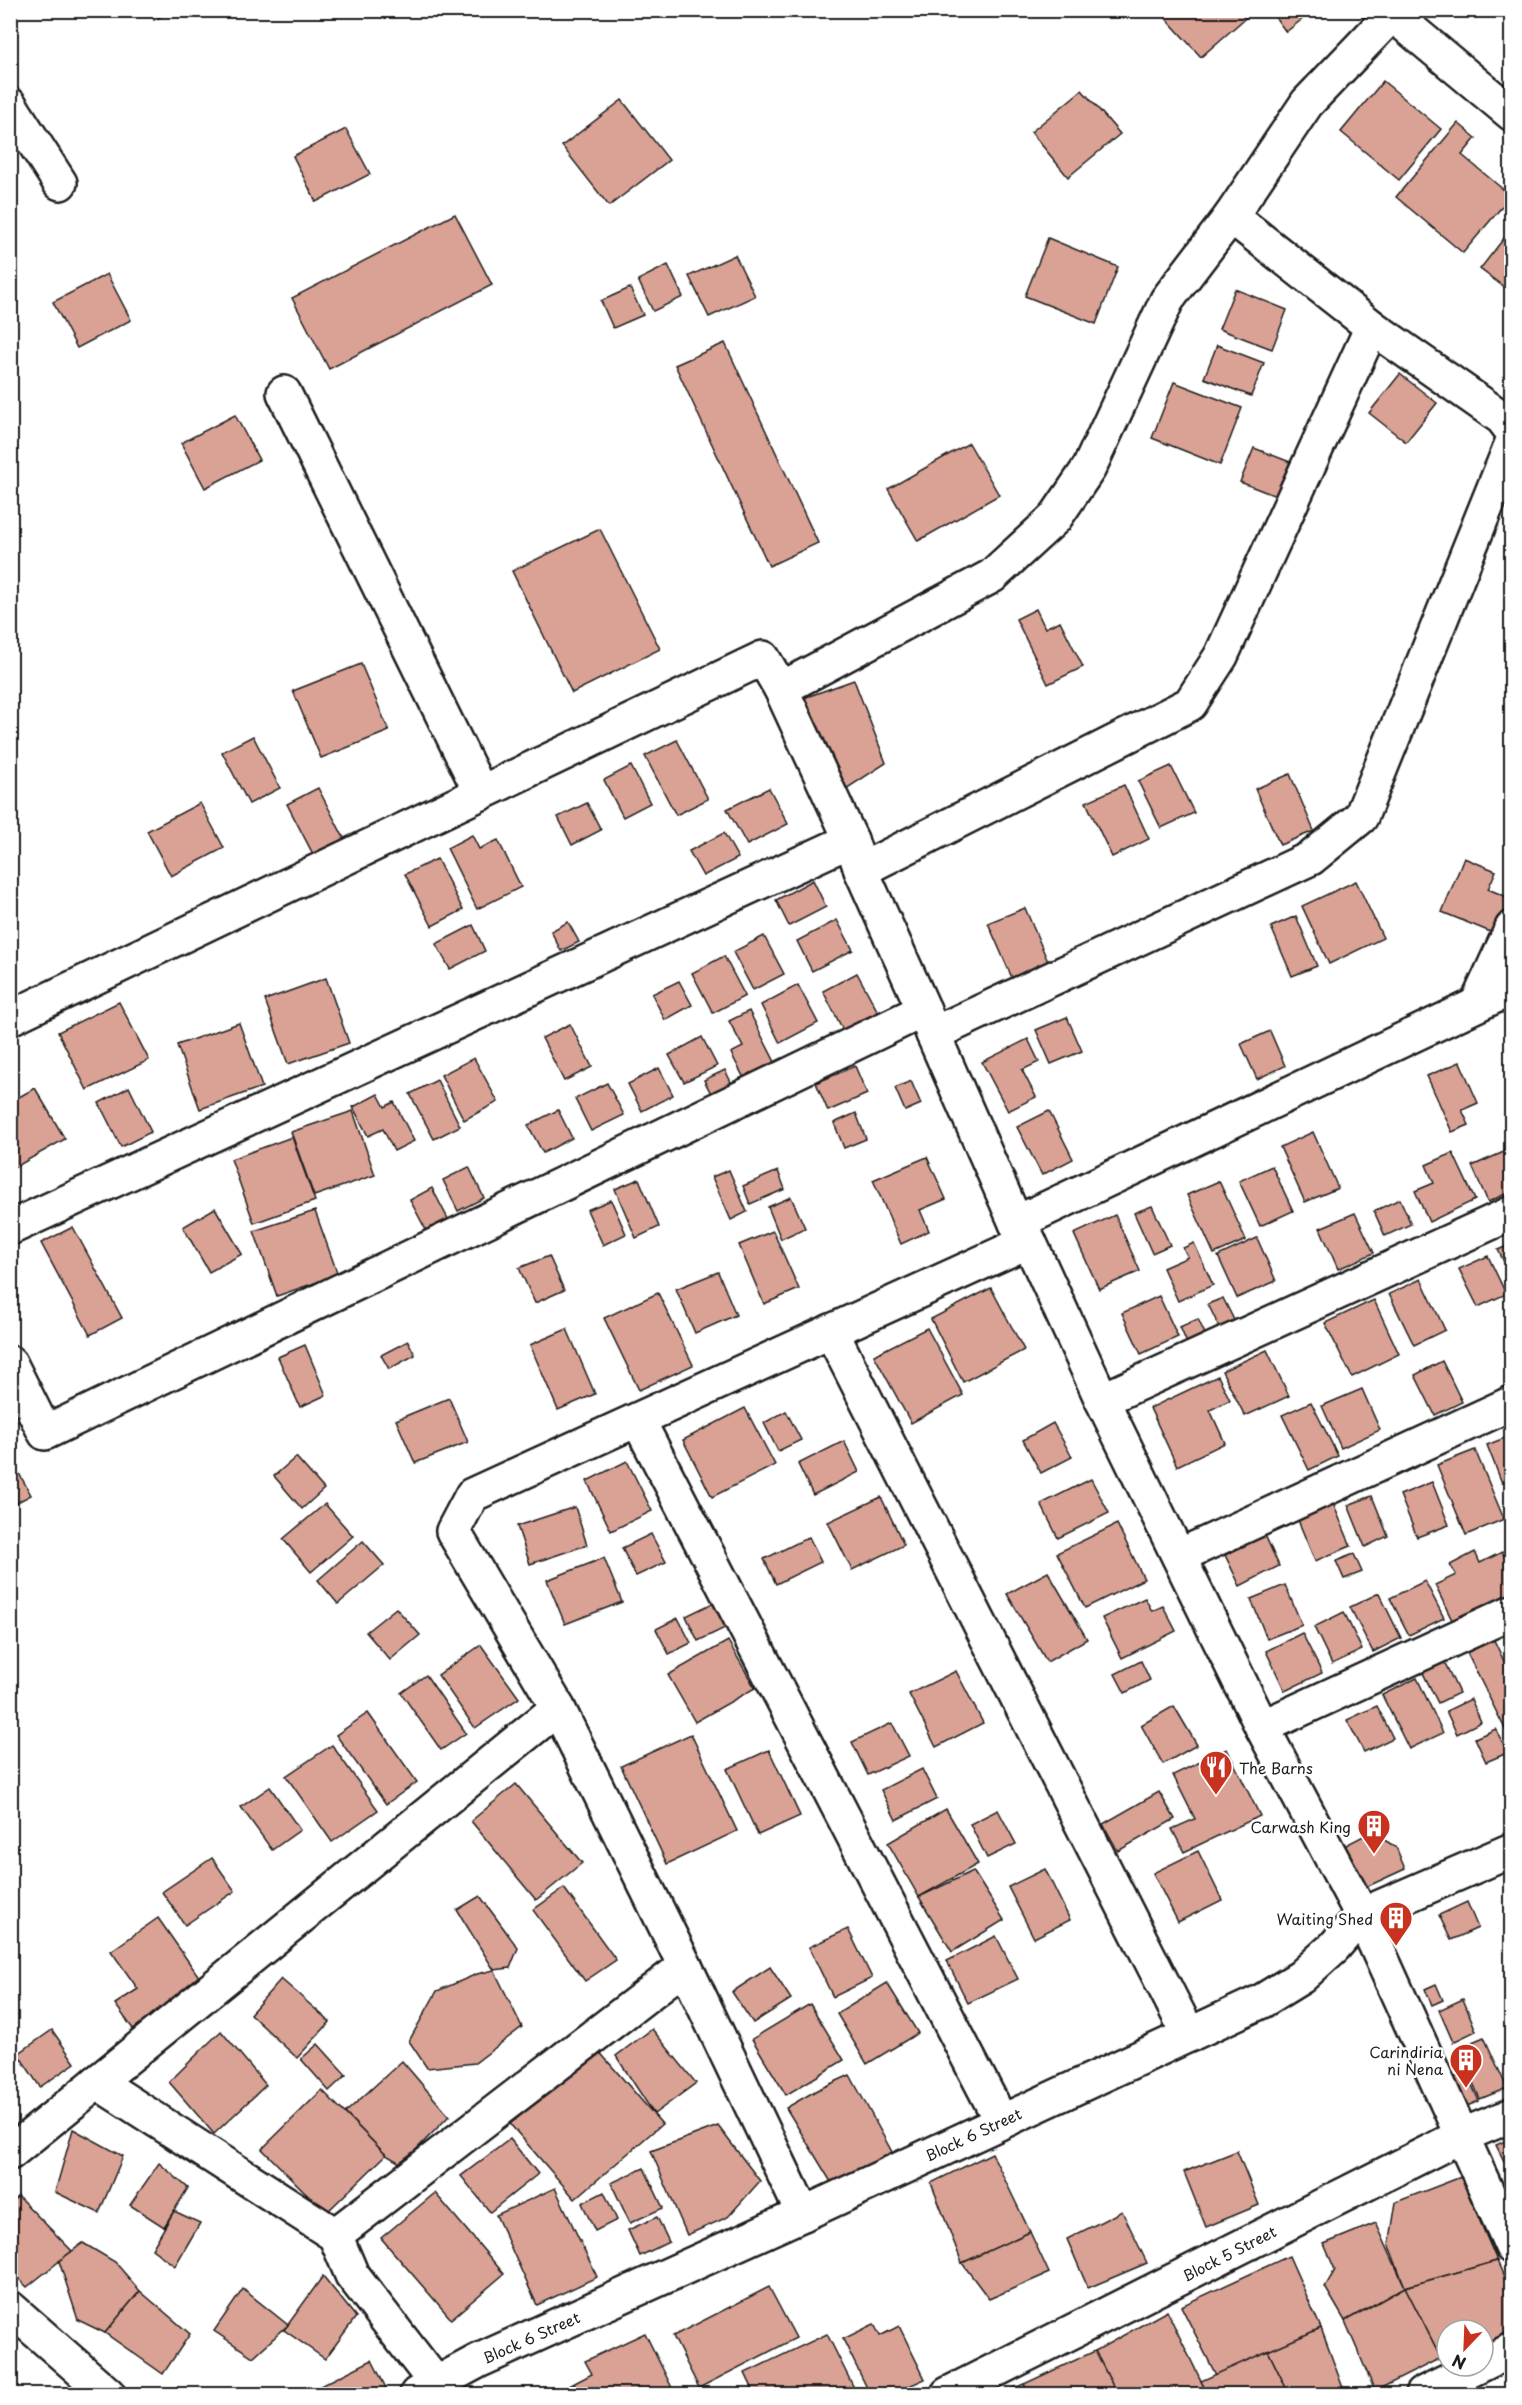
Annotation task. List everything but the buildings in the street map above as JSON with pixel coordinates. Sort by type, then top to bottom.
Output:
[{"type":"street","points":[[781,689],[992,576],[1055,518],[1089,468],[1167,300],[1232,216],[1307,103],[1394,12],[1512,114]]},
{"type":"street","points":[[10,105],[60,183]]},
{"type":"street","points":[[10,1363],[45,1433],[928,1022],[1311,858],[1361,817],[1509,425],[1372,327],[1232,216]]},
{"type":"street","points":[[10,1228],[856,855],[1190,704],[1221,656],[1372,327]]},
{"type":"street","points":[[284,393],[481,793]]},
{"type":"street","points":[[10,1018],[763,658],[781,689],[856,855],[1022,1232],[1262,1728],[1362,1915],[1512,2247]]},
{"type":"street","points":[[1478,1002],[1512,928]]},
{"type":"street","points":[[803,2214],[685,1966],[558,1708],[453,1531],[472,1495],[831,1331],[1478,1002],[1512,988]]},
{"type":"street","points":[[1102,1400],[1512,1212]]},
{"type":"street","points":[[831,1331],[1189,2035]]},
{"type":"street","points":[[1179,1556],[1512,1403]]},
{"type":"street","points":[[638,1420],[1001,2121]]},
{"type":"street","points":[[1262,1728],[1512,1612]]},
{"type":"street","points":[[10,2153],[558,1708]]},
{"type":"street","name":"Block 6 Street","points":[[433,2391],[478,2361],[803,2214],[1262,2001],[1301,1977],[1334,1947],[1362,1915],[1512,1850]]},
{"type":"street","points":[[335,2235],[685,1966]]},
{"type":"street","points":[[97,2082],[335,2235],[352,2275],[433,2391]]},
{"type":"street","name":"Block 5 Street","points":[[948,2394],[1461,2136],[1512,2115]]},
{"type":"street","points":[[10,2308],[108,2394]]},
{"type":"street","points":[[1495,2358],[1512,2350]]},
{"type":"street","points":[[1422,2394],[1455,2378]]},
{"type":"place","name":"The Barns","points":[[1216,1796]]},
{"type":"place","name":"Carwash King","points":[[1374,1855]]},
{"type":"place","name":"Waiting Shed","points":[[1396,1947]]},
{"type":"place","name":"Carindiria ni Nena","points":[[1466,2089]]}]
